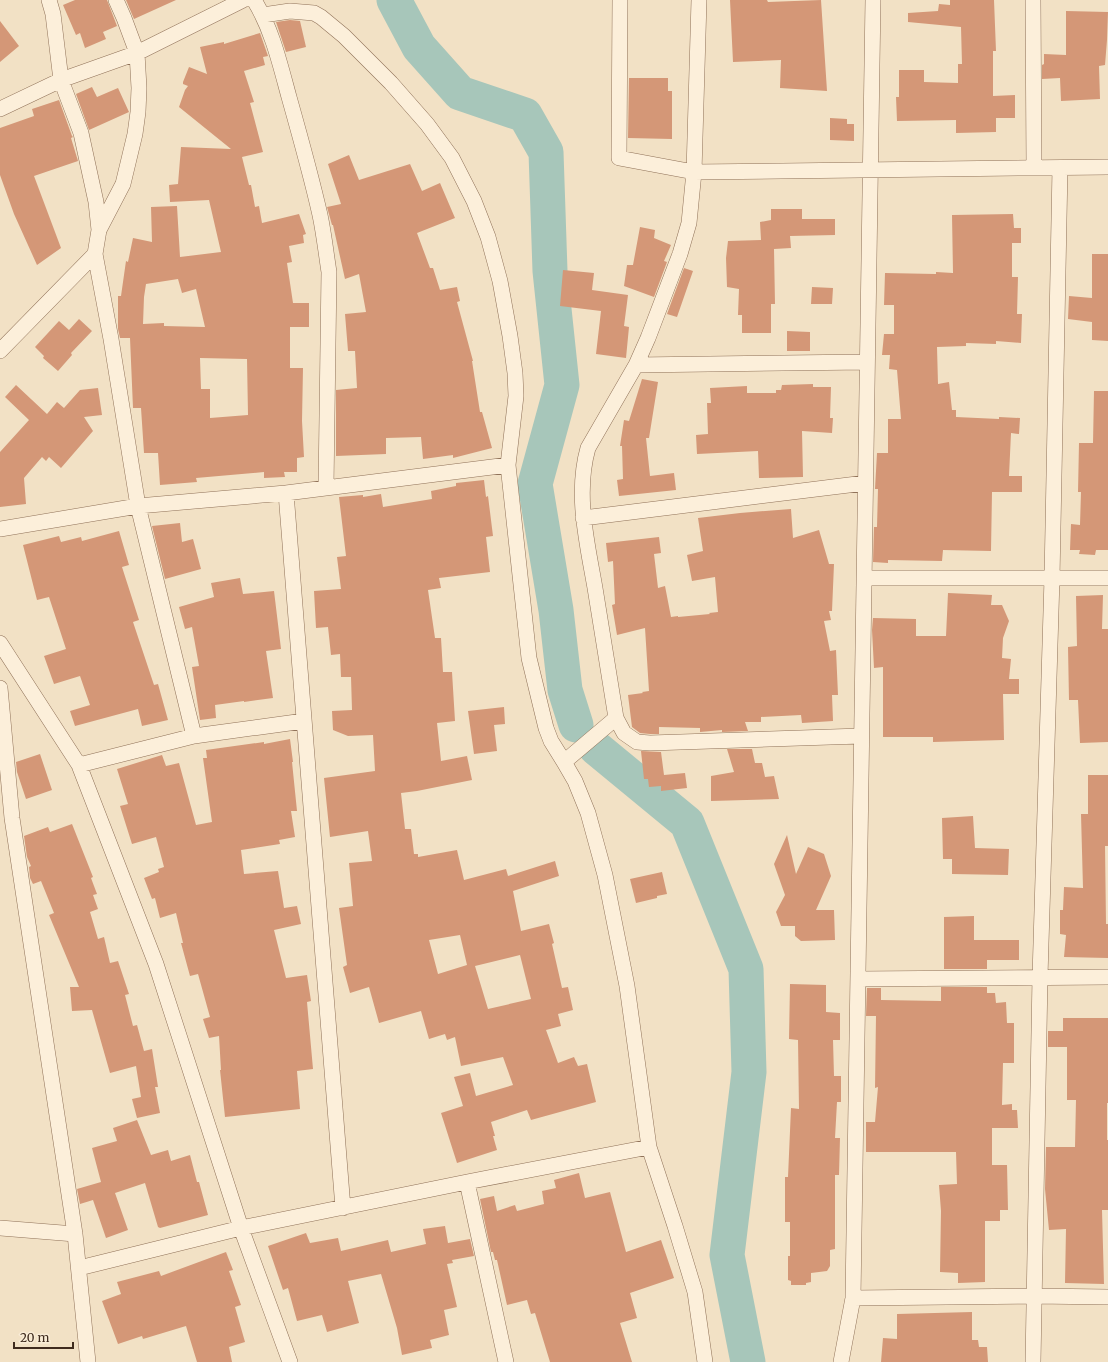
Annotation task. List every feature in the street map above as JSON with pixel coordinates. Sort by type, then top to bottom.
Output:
[{"type":"street","points":[[49,0],[53,14],[61,80],[81,133],[96,202],[99,230],[95,254],[111,339],[138,506],[194,736]]},
{"type":"street","points":[[53,14],[60,0]]},
{"type":"street","points":[[99,230],[123,184],[135,134],[138,112],[139,88],[137,53],[116,0]]},
{"type":"street","points":[[0,109],[61,80],[137,53],[243,0]]},
{"type":"street","points":[[254,0],[263,14],[279,62],[320,216],[329,272],[326,487]]},
{"type":"street","points":[[620,0],[619,158],[694,172],[1108,167]]},
{"type":"street","points":[[699,0],[694,172],[689,223],[680,254],[648,338],[636,365],[588,448],[584,462],[582,482],[583,518],[616,718],[624,733],[637,742],[650,743],[862,736]]},
{"type":"street","points":[[841,1362],[853,1298],[873,0]]},
{"type":"street","points":[[1033,0],[1034,168]]},
{"type":"street","points":[[263,14],[290,11],[314,13],[344,36],[391,82],[428,124],[452,158],[474,201],[488,237],[500,281],[515,373],[516,396],[508,465],[529,658],[546,728],[574,781],[588,813],[605,875],[627,986],[648,1147],[675,1226],[695,1292],[705,1362]]},
{"type":"street","points":[[1033,1362],[1040,977],[1052,578],[1060,168]]},
{"type":"street","points":[[0,351],[95,254]]},
{"type":"street","points":[[636,365],[867,362]]},
{"type":"street","points":[[0,529],[138,506],[286,493],[508,465]]},
{"type":"street","points":[[583,518],[865,483]]},
{"type":"street","points":[[286,493],[343,1208]]},
{"type":"street","points":[[864,578],[1108,578]]},
{"type":"street","points":[[0,643],[79,764],[156,964],[242,1228],[290,1362]]},
{"type":"street","points":[[0,688],[12,818],[75,1234],[88,1362]]},
{"type":"street","points":[[564,762],[616,718]]},
{"type":"street","points":[[79,764],[194,736],[304,721]]},
{"type":"street","points":[[858,979],[1108,977]]},
{"type":"street","points":[[79,1268],[242,1228],[648,1147]]},
{"type":"street","points":[[467,1182],[506,1362]]},
{"type":"street","points":[[0,1228],[75,1234]]},
{"type":"street","points":[[853,1298],[1034,1296],[1108,1297]]},
{"type":"building","points":[[75,0],[107,0],[117,26],[103,32],[106,39],[85,48],[80,33],[76,35],[63,5]]},
{"type":"building","points":[[126,0],[176,0],[134,19]]},
{"type":"building","points":[[730,0],[767,0],[768,2],[821,0],[827,91],[780,88],[781,60],[733,62]]},
{"type":"building","points":[[950,0],[994,0],[996,51],[993,51],[993,96],[1015,95],[1015,118],[996,118],[996,132],[956,133],[956,120],[897,121],[896,97],[899,97],[899,70],[924,70],[924,82],[958,83],[958,64],[962,64],[961,27],[908,22],[908,13],[938,11],[939,4],[950,5]]},
{"type":"building","points":[[1066,11],[1108,12],[1105,65],[1099,66],[1100,99],[1061,101],[1060,78],[1042,79],[1044,54],[1066,55]]},
{"type":"building","points":[[290,20],[300,21],[306,47],[286,52],[276,22]]},
{"type":"building","points":[[0,21],[19,46],[0,62]]},
{"type":"building","points":[[260,33],[268,56],[263,57],[265,65],[244,71],[254,102],[250,103],[263,152],[242,157],[249,185],[251,185],[255,207],[259,206],[262,223],[299,214],[306,234],[303,235],[304,243],[289,246],[292,262],[287,263],[293,303],[309,303],[309,327],[290,327],[290,368],[303,368],[302,421],[304,457],[297,458],[297,472],[284,472],[285,477],[264,478],[264,472],[196,478],[197,482],[160,485],[158,453],[144,453],[141,408],[133,408],[130,338],[120,338],[118,329],[118,296],[121,296],[126,261],[128,262],[133,238],[152,242],[151,207],[177,206],[180,257],[221,252],[209,200],[170,202],[169,185],[178,184],[181,147],[231,149],[179,107],[188,86],[183,84],[183,82],[189,67],[207,74],[200,47],[224,42],[224,44]],"holes":[[[178,279],[182,293],[196,289],[205,327],[164,326],[164,323],[143,324],[146,284]],[[200,358],[247,359],[248,415],[210,418],[210,389],[201,389]]]},
{"type":"building","points":[[629,78],[668,78],[668,91],[672,91],[672,139],[628,138]]},
{"type":"building","points":[[92,87],[97,97],[118,88],[129,112],[89,130],[76,94]]},
{"type":"building","points":[[59,100],[73,137],[71,138],[78,161],[34,176],[61,248],[37,265],[14,214],[0,175],[0,128],[34,116],[32,109]]},
{"type":"building","points":[[830,118],[847,119],[847,124],[854,124],[854,141],[830,140]]},
{"type":"building","points":[[349,155],[359,180],[410,164],[422,191],[440,183],[455,218],[417,233],[430,268],[433,268],[440,290],[457,287],[460,301],[457,302],[473,361],[480,412],[482,412],[492,448],[453,458],[453,455],[423,459],[421,437],[386,438],[386,454],[336,456],[336,390],[357,388],[355,351],[348,351],[345,314],[366,312],[359,274],[345,279],[333,225],[327,207],[341,204],[328,164]]},
{"type":"building","points":[[771,209],[802,209],[802,219],[835,219],[835,235],[790,236],[791,248],[774,249],[775,304],[771,304],[771,333],[742,333],[742,315],[738,315],[739,289],[727,287],[726,258],[728,241],[761,240],[760,222],[771,220]]},
{"type":"building","points":[[1013,214],[1014,228],[1021,228],[1021,243],[1012,243],[1012,277],[1018,277],[1017,314],[1022,314],[1021,343],[996,341],[996,344],[966,343],[966,346],[937,347],[938,384],[949,382],[952,410],[956,410],[956,417],[999,419],[999,417],[1020,418],[1019,434],[1011,433],[1009,476],[1022,476],[1022,492],[992,492],[991,551],[943,550],[942,561],[888,560],[888,563],[873,562],[874,527],[877,527],[878,489],[875,489],[877,453],[888,453],[888,419],[901,419],[897,370],[889,369],[890,355],[882,355],[884,334],[894,334],[894,305],[884,305],[885,273],[953,273],[952,215]]},
{"type":"building","points":[[640,227],[655,230],[654,238],[671,245],[664,261],[667,262],[654,297],[624,286],[627,265],[633,265]]},
{"type":"building","points":[[1092,254],[1108,254],[1108,341],[1092,340],[1092,322],[1068,319],[1069,296],[1092,298]]},
{"type":"building","points":[[684,268],[693,271],[677,317],[667,314]]},
{"type":"building","points":[[563,270],[594,273],[592,290],[628,295],[624,326],[629,327],[626,358],[596,354],[601,311],[560,306]]},
{"type":"building","points":[[812,287],[833,288],[832,304],[811,304]]},
{"type":"building","points":[[79,319],[92,331],[71,353],[72,355],[58,371],[43,358],[44,356],[35,347],[59,321],[69,330]]},
{"type":"building","points":[[787,331],[810,332],[810,351],[787,351]]},
{"type":"building","points":[[642,379],[658,382],[649,438],[646,438],[650,476],[674,473],[676,490],[619,496],[617,480],[623,479],[622,446],[620,446],[624,420],[629,421]]},
{"type":"building","points":[[813,384],[813,387],[831,387],[830,418],[833,418],[832,433],[802,431],[803,477],[759,478],[758,451],[697,454],[696,435],[708,434],[707,403],[711,403],[710,388],[747,386],[747,393],[776,393],[776,390],[781,390],[782,385]]},
{"type":"building","points":[[16,385],[47,414],[57,402],[64,408],[80,390],[98,388],[102,415],[84,417],[93,431],[61,468],[49,457],[46,461],[42,457],[24,478],[26,504],[0,507],[0,452],[29,420],[5,397]]},
{"type":"building","points":[[1094,391],[1108,391],[1108,550],[1096,550],[1095,555],[1079,554],[1080,550],[1070,550],[1071,524],[1080,525],[1081,492],[1078,492],[1079,443],[1093,443]]},
{"type":"building","points":[[484,480],[486,497],[488,496],[493,536],[486,537],[490,572],[439,578],[441,588],[428,590],[435,638],[441,638],[443,672],[452,672],[455,721],[437,723],[441,761],[467,756],[472,780],[401,793],[405,829],[411,829],[414,854],[418,854],[418,857],[457,850],[464,880],[506,869],[508,876],[555,861],[559,876],[513,891],[521,931],[549,924],[562,988],[568,987],[573,1010],[558,1014],[561,1026],[546,1030],[558,1063],[574,1057],[578,1066],[587,1064],[596,1102],[531,1120],[527,1110],[491,1122],[497,1150],[457,1163],[441,1113],[463,1106],[454,1077],[470,1073],[476,1096],[513,1085],[503,1057],[461,1066],[455,1037],[447,1040],[445,1034],[429,1039],[421,1011],[379,1023],[369,987],[350,993],[343,967],[347,965],[339,908],[353,906],[349,863],[372,861],[368,831],[330,837],[324,778],[375,771],[373,735],[348,736],[333,730],[332,711],[352,710],[351,677],[341,677],[340,654],[331,655],[328,627],[316,628],[314,591],[341,589],[337,557],[346,556],[339,497],[363,495],[363,497],[381,494],[383,507],[432,499],[431,491],[456,486],[456,483]],"holes":[[[460,935],[467,965],[438,974],[429,940]],[[520,955],[531,999],[488,1009],[475,966]]]},
{"type":"building","points":[[791,509],[793,538],[819,530],[829,564],[834,564],[832,611],[829,611],[831,620],[824,621],[830,651],[836,650],[838,695],[832,695],[833,721],[802,723],[801,715],[761,717],[761,722],[745,722],[748,731],[722,732],[722,730],[700,732],[700,728],[659,727],[659,734],[640,733],[632,727],[628,695],[649,691],[645,628],[617,635],[612,605],[615,604],[613,561],[608,562],[606,543],[659,537],[661,553],[654,554],[658,588],[665,586],[671,617],[710,614],[709,613],[718,612],[715,577],[692,581],[687,555],[703,551],[698,518]]},
{"type":"building","points":[[180,523],[182,542],[193,539],[201,569],[165,579],[152,526]]},
{"type":"building","points":[[119,531],[129,565],[122,567],[139,620],[133,622],[154,685],[158,684],[168,720],[142,726],[138,709],[75,726],[70,711],[90,705],[80,676],[54,684],[44,656],[66,649],[49,597],[37,600],[23,545],[59,536],[61,542],[81,537],[82,541]]},
{"type":"building","points":[[240,578],[243,594],[274,591],[281,649],[266,651],[273,698],[215,705],[216,718],[200,720],[192,667],[199,666],[192,627],[185,629],[179,607],[214,597],[211,583]]},
{"type":"building","points":[[948,593],[992,595],[991,605],[1002,605],[1009,621],[1003,638],[1002,658],[1011,659],[1009,679],[1019,679],[1019,694],[1003,694],[1004,740],[933,742],[933,737],[883,737],[883,667],[874,668],[872,630],[873,618],[916,619],[916,636],[946,636]]},
{"type":"building","points":[[1103,595],[1102,629],[1108,629],[1108,742],[1080,743],[1078,700],[1069,700],[1068,647],[1077,646],[1076,596]]},
{"type":"building","points":[[504,707],[505,724],[494,725],[497,751],[474,754],[468,711]]},
{"type":"building","points":[[290,739],[297,811],[291,811],[295,837],[279,840],[280,844],[241,850],[244,874],[278,871],[284,908],[297,906],[301,924],[274,930],[286,978],[307,975],[311,1001],[307,1002],[313,1069],[297,1071],[300,1109],[225,1117],[220,1070],[219,1036],[209,1038],[203,1019],[210,1017],[198,974],[190,976],[181,943],[183,943],[176,913],[160,918],[155,898],[152,899],[144,878],[159,872],[158,869],[164,867],[156,837],[132,844],[120,806],[128,804],[117,769],[162,755],[166,766],[179,763],[196,825],[212,822],[203,758],[207,758],[206,750],[264,742],[264,744]]},
{"type":"building","points":[[727,749],[752,749],[755,763],[762,763],[765,777],[774,776],[779,799],[711,801],[711,776],[734,772]]},
{"type":"building","points":[[641,751],[661,752],[664,775],[685,773],[687,788],[661,791],[661,786],[649,787],[648,779],[644,779]]},
{"type":"building","points":[[40,754],[52,790],[26,799],[17,772],[16,762]]},
{"type":"building","points":[[1088,775],[1108,775],[1108,846],[1105,846],[1108,958],[1064,957],[1066,935],[1060,934],[1060,910],[1063,910],[1064,887],[1083,888],[1081,814],[1088,814]]},
{"type":"building","points":[[973,816],[975,848],[1009,849],[1008,875],[952,874],[952,859],[943,859],[942,818]]},
{"type":"building","points":[[72,824],[93,877],[91,878],[97,894],[93,895],[98,909],[90,912],[98,939],[104,937],[110,963],[118,961],[129,994],[125,995],[133,1026],[137,1025],[144,1051],[152,1049],[158,1087],[155,1087],[160,1113],[137,1118],[132,1099],[141,1097],[136,1066],[110,1073],[92,1010],[72,1011],[70,987],[79,987],[49,915],[54,913],[41,881],[33,884],[30,878],[29,867],[31,866],[27,857],[24,836],[48,827],[50,832]]},
{"type":"building","points":[[787,835],[796,874],[808,847],[824,854],[831,876],[816,910],[834,910],[835,940],[801,941],[795,936],[795,926],[781,926],[776,912],[785,895],[774,864]]},
{"type":"building","points":[[662,872],[667,894],[636,903],[630,879]]},
{"type":"building","points":[[974,916],[974,940],[1019,940],[1019,960],[987,960],[987,969],[944,969],[944,917]]},
{"type":"building","points":[[790,984],[826,985],[826,1012],[840,1013],[840,1040],[833,1040],[834,1076],[841,1076],[841,1102],[837,1102],[835,1138],[840,1138],[839,1175],[835,1175],[835,1249],[830,1250],[830,1266],[827,1271],[811,1273],[811,1282],[806,1283],[806,1285],[791,1285],[791,1281],[788,1280],[790,1222],[785,1222],[785,1177],[788,1177],[791,1108],[799,1109],[798,1040],[789,1039]]},
{"type":"building","points":[[941,987],[987,987],[987,993],[995,993],[996,1003],[1006,1002],[1007,1023],[1014,1023],[1014,1063],[1003,1063],[1002,1105],[1012,1104],[1012,1110],[1017,1110],[1018,1128],[992,1128],[992,1165],[1007,1165],[1008,1210],[1000,1210],[1000,1221],[985,1221],[985,1282],[958,1283],[958,1273],[940,1272],[941,1211],[939,1185],[957,1184],[956,1152],[866,1152],[866,1122],[875,1122],[878,1087],[875,1088],[876,1016],[866,1016],[867,988],[881,988],[881,1000],[941,1001]]},
{"type":"building","points":[[1063,1018],[1108,1018],[1108,1210],[1102,1210],[1104,1284],[1065,1283],[1066,1229],[1049,1230],[1045,1189],[1046,1147],[1075,1147],[1076,1100],[1067,1100],[1067,1047],[1048,1047],[1048,1031],[1063,1031]]},
{"type":"building","points":[[137,1120],[151,1155],[168,1150],[171,1161],[190,1155],[208,1215],[160,1228],[158,1227],[145,1183],[115,1193],[128,1230],[106,1238],[93,1200],[80,1204],[77,1189],[101,1182],[92,1148],[117,1141],[113,1128]]},
{"type":"building","points":[[579,1173],[585,1198],[610,1192],[626,1252],[661,1240],[674,1278],[630,1293],[637,1318],[620,1323],[632,1362],[550,1362],[535,1313],[531,1314],[527,1300],[507,1305],[497,1260],[495,1260],[493,1252],[491,1252],[480,1199],[494,1196],[497,1211],[515,1205],[517,1211],[544,1204],[542,1191],[556,1188],[554,1180]]},
{"type":"building","points":[[445,1226],[448,1243],[470,1239],[474,1256],[452,1260],[453,1263],[447,1264],[457,1307],[444,1310],[449,1335],[430,1340],[432,1348],[402,1355],[397,1328],[381,1274],[348,1281],[359,1323],[327,1332],[322,1315],[297,1321],[288,1288],[283,1290],[268,1246],[306,1233],[310,1243],[338,1238],[341,1251],[388,1240],[391,1252],[426,1244],[423,1229]]},
{"type":"building","points":[[226,1252],[233,1270],[229,1271],[241,1305],[235,1307],[245,1342],[229,1347],[232,1362],[197,1362],[186,1326],[143,1339],[142,1336],[118,1344],[102,1301],[121,1294],[117,1282],[159,1271],[161,1276]]},
{"type":"building","points":[[972,1312],[972,1340],[978,1340],[979,1347],[987,1347],[988,1362],[881,1362],[883,1338],[897,1339],[897,1314]]},
{"type":"waterway","points":[[394,0],[419,47],[460,93],[525,115],[546,152],[550,271],[562,385],[535,484],[556,610],[565,690],[576,725]]},
{"type":"waterway","points":[[596,748],[687,823],[746,969],[749,1072],[727,1255],[748,1362]]}]
